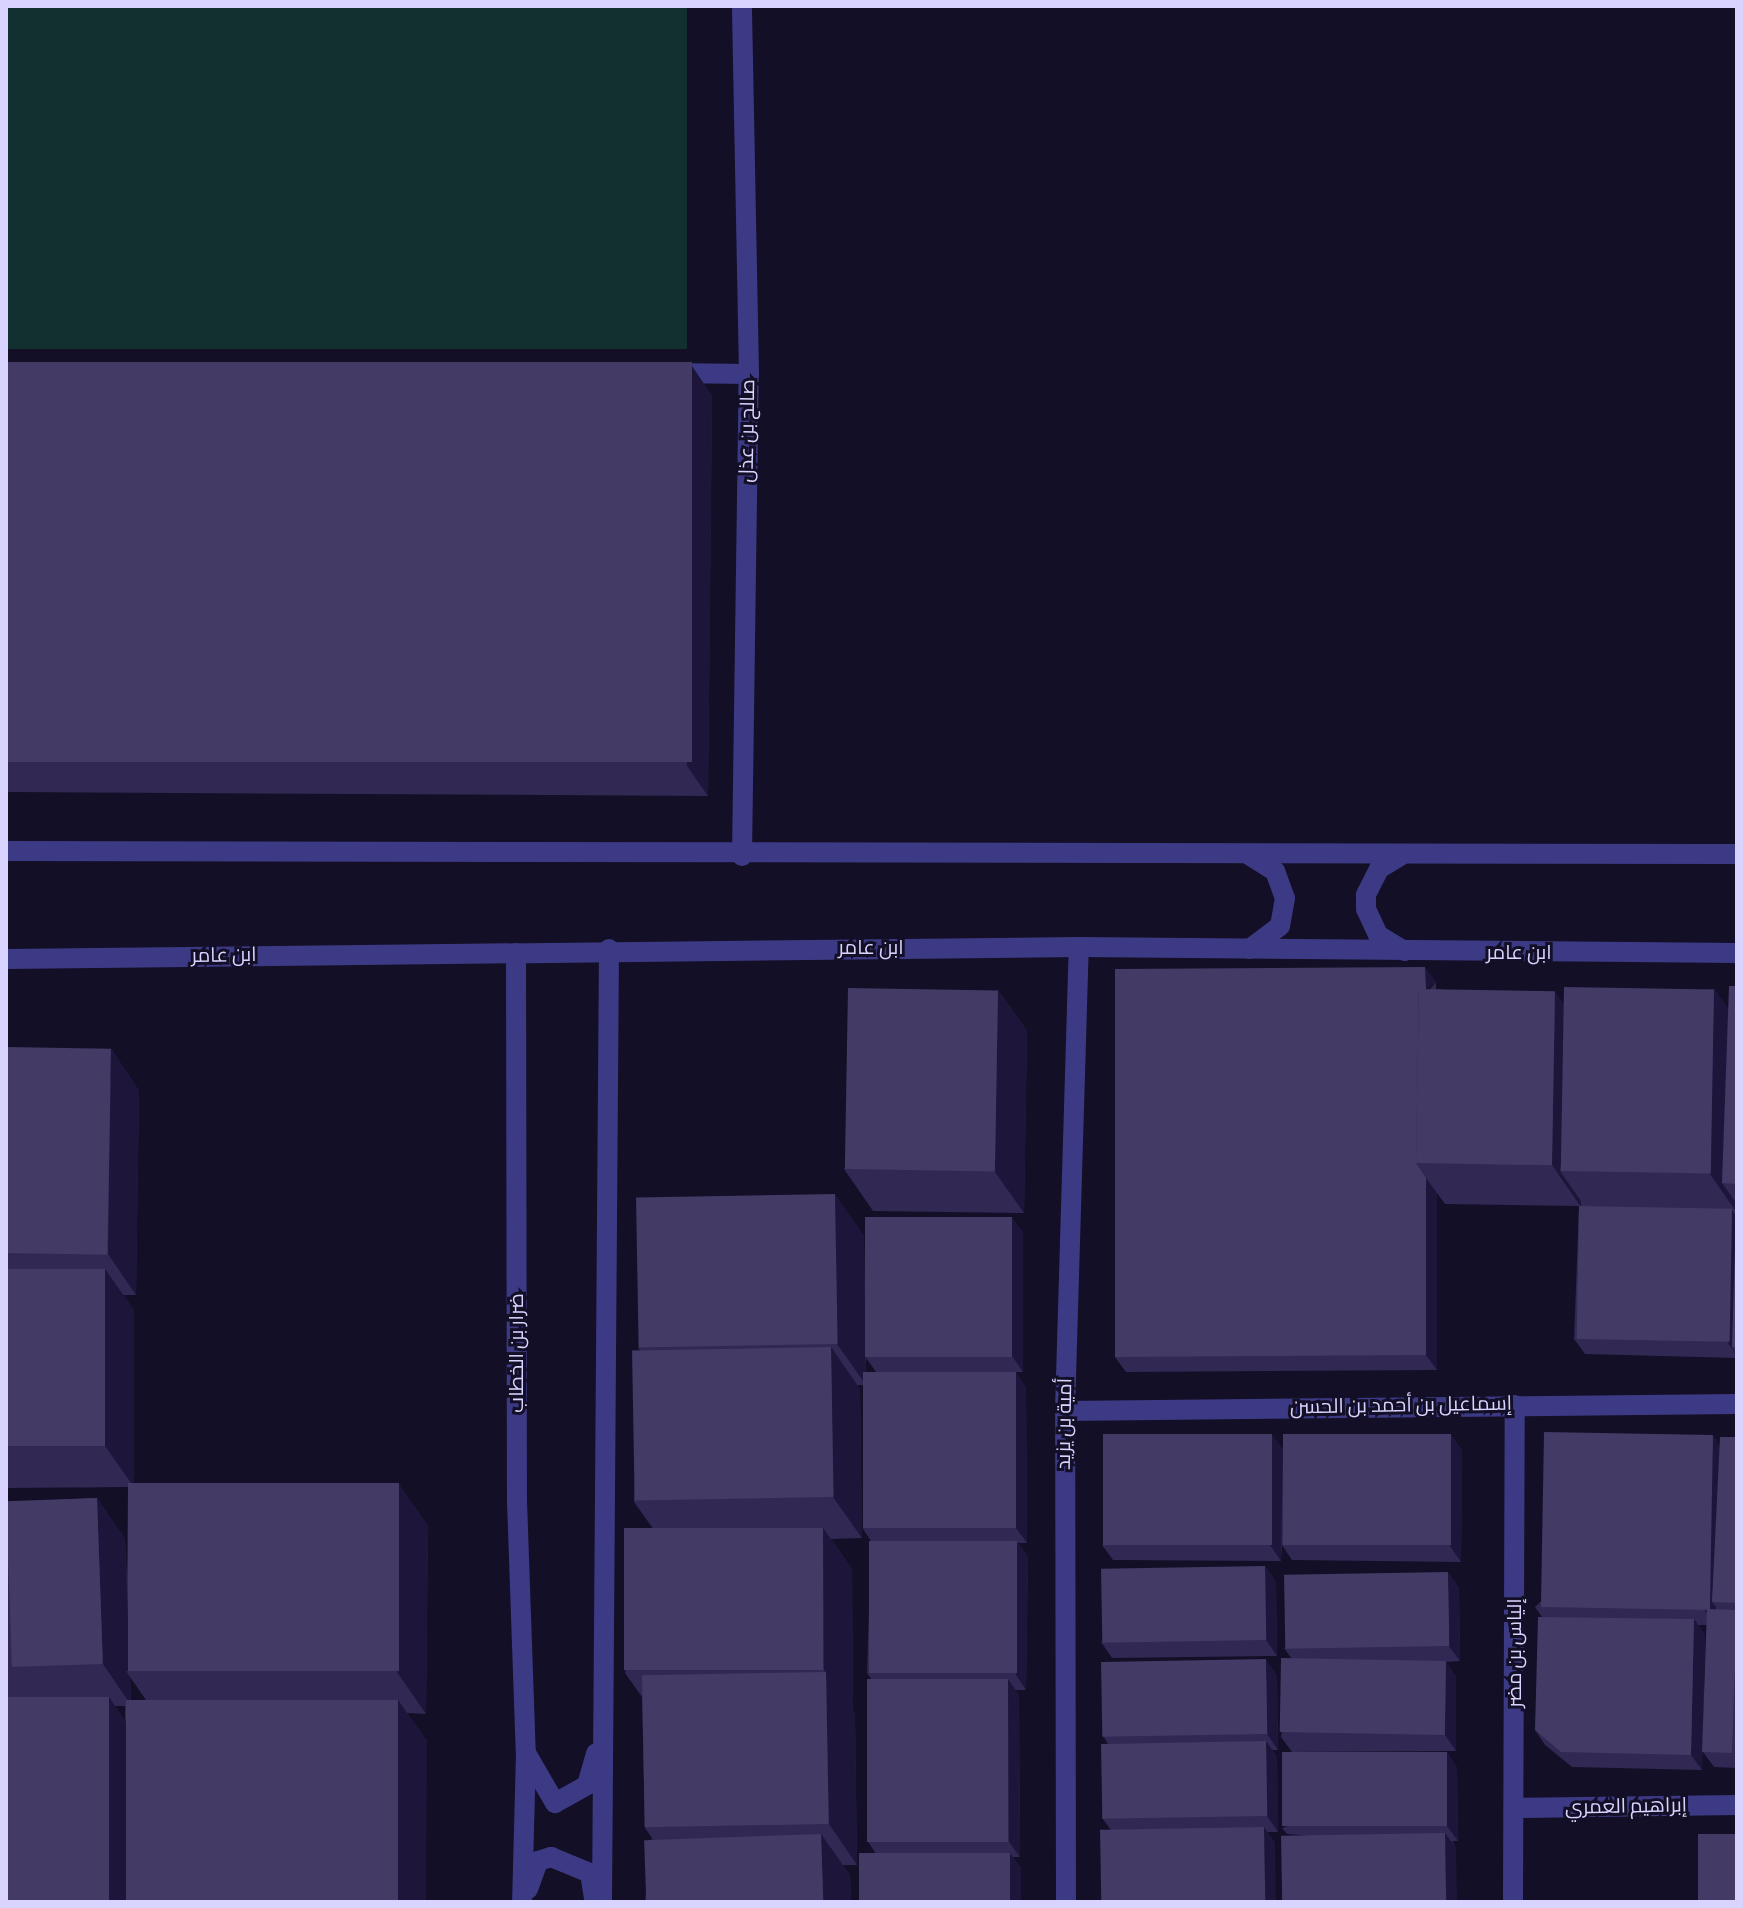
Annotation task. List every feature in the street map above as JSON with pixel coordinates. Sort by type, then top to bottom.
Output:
[{"type":"street","name":"صالح بن عذل","points":[[742,6],[749,374],[742,856]]},
{"type":"street","points":[[640,373],[749,374]]},
{"type":"street","points":[[6,851],[742,856],[1737,854]]},
{"type":"street","points":[[1230,951],[1245,951],[1271,938],[1285,912],[1282,883],[1275,871],[1265,861],[1236,853]]},
{"type":"street","points":[[1416,953],[1402,951],[1378,935],[1369,923],[1366,895],[1379,869],[1390,860],[1418,854]]},
{"type":"street","name":"ابن عامر","points":[[6,959],[516,953],[609,949],[1079,947],[1416,953],[1737,953]]},
{"type":"street","name":"أمية بن يزيد","points":[[1066,1902],[1065,1411],[1079,947]]},
{"type":"street","name":"ضرار بن الخطاب","points":[[602,1902],[609,949]]},
{"type":"street","name":"ضرار بن الخطاب","points":[[516,953],[517,1501],[526,1753],[524,1902]]},
{"type":"street","name":"إسماعيل بن أحمد بن الحسن","points":[[1065,1411],[1737,1404]]},
{"type":"street","name":"إلياس بن مضر","points":[[1513,1902],[1515,1405]]},
{"type":"street","name":"ضرار بن الخطاب","points":[[526,1753],[555,1803],[587,1785],[604,1722]]},
{"type":"street","name":"إبراهيم العمري","points":[[1515,1808],[1737,1805]]},
{"type":"street","name":"ضرار بن الخطاب","points":[[524,1902],[538,1861],[551,1857],[590,1873],[595,1902]]},
{"type":"green space","points":[[6,6],[687,6],[687,349],[6,349]]},
{"type":"building","points":[[6,362],[692,362],[692,762],[6,762]]},
{"type":"building","points":[[1425,967],[1426,989],[1419,989],[1416,1163],[1426,1178],[1426,1355],[1115,1357],[1115,969]]},
{"type":"building","points":[[1729,986],[1737,986],[1737,1184],[1722,1183]]},
{"type":"building","points":[[1564,987],[1714,990],[1711,1174],[1561,1171]]},
{"type":"building","points":[[848,988],[998,991],[995,1172],[845,1169]]},
{"type":"building","points":[[1419,989],[1555,991],[1552,1165],[1416,1163]]},
{"type":"building","points":[[6,1047],[111,1049],[107,1255],[6,1253]]},
{"type":"building","points":[[835,1194],[838,1344],[639,1347],[636,1197]]},
{"type":"building","points":[[1579,1206],[1732,1209],[1730,1342],[1577,1339]]},
{"type":"building","points":[[1736,1214],[1737,1347],[1732,1347]]},
{"type":"building","points":[[865,1217],[1012,1217],[1012,1357],[865,1357]]},
{"type":"building","points":[[6,1269],[105,1269],[105,1446],[6,1446]]},
{"type":"building","points":[[831,1347],[834,1497],[635,1500],[632,1350]]},
{"type":"building","points":[[863,1372],[1016,1372],[1016,1528],[863,1528]]},
{"type":"building","points":[[1544,1432],[1713,1435],[1710,1610],[1541,1607]]},
{"type":"building","points":[[1103,1434],[1272,1434],[1272,1545],[1103,1545]]},
{"type":"building","points":[[1283,1434],[1451,1434],[1451,1545],[1283,1545]]},
{"type":"building","points":[[1720,1437],[1737,1437],[1737,1603],[1712,1602]]},
{"type":"building","points":[[128,1483],[399,1483],[399,1671],[128,1671]]},
{"type":"building","points":[[97,1498],[103,1664],[12,1667],[6,1501]]},
{"type":"building","points":[[624,1528],[823,1528],[823,1670],[624,1670]]},
{"type":"building","points":[[869,1541],[1017,1541],[1017,1673],[869,1673]]},
{"type":"building","points":[[1265,1566],[1266,1640],[1102,1643],[1101,1569]]},
{"type":"building","points":[[1448,1572],[1449,1646],[1285,1649],[1284,1575]]},
{"type":"building","points":[[1707,1609],[1737,1610],[1732,1753],[1702,1752]]},
{"type":"building","points":[[1538,1617],[1694,1619],[1691,1755],[1561,1752],[1535,1730]]},
{"type":"building","points":[[1281,1658],[1446,1661],[1445,1735],[1280,1732]]},
{"type":"building","points":[[1266,1659],[1267,1734],[1102,1737],[1101,1662]]},
{"type":"building","points":[[826,1672],[829,1824],[645,1827],[642,1675]]},
{"type":"building","points":[[867,1679],[1008,1679],[1008,1842],[867,1842]]},
{"type":"building","points":[[6,1697],[109,1697],[109,1902],[6,1902]]},
{"type":"building","points":[[126,1700],[398,1700],[398,1902],[126,1902]]},
{"type":"building","points":[[1266,1741],[1267,1816],[1102,1819],[1101,1744]]},
{"type":"building","points":[[1282,1752],[1447,1752],[1447,1826],[1282,1826]]},
{"type":"building","points":[[1264,1827],[1265,1902],[1101,1902],[1100,1830]]},
{"type":"building","points":[[1445,1833],[1446,1902],[1282,1902],[1281,1836]]},
{"type":"building","points":[[821,1834],[823,1902],[646,1902],[644,1840]]},
{"type":"building","points":[[1698,1834],[1737,1834],[1737,1902],[1698,1902]]},
{"type":"building","points":[[859,1853],[1010,1853],[1010,1902],[859,1902]]}]
